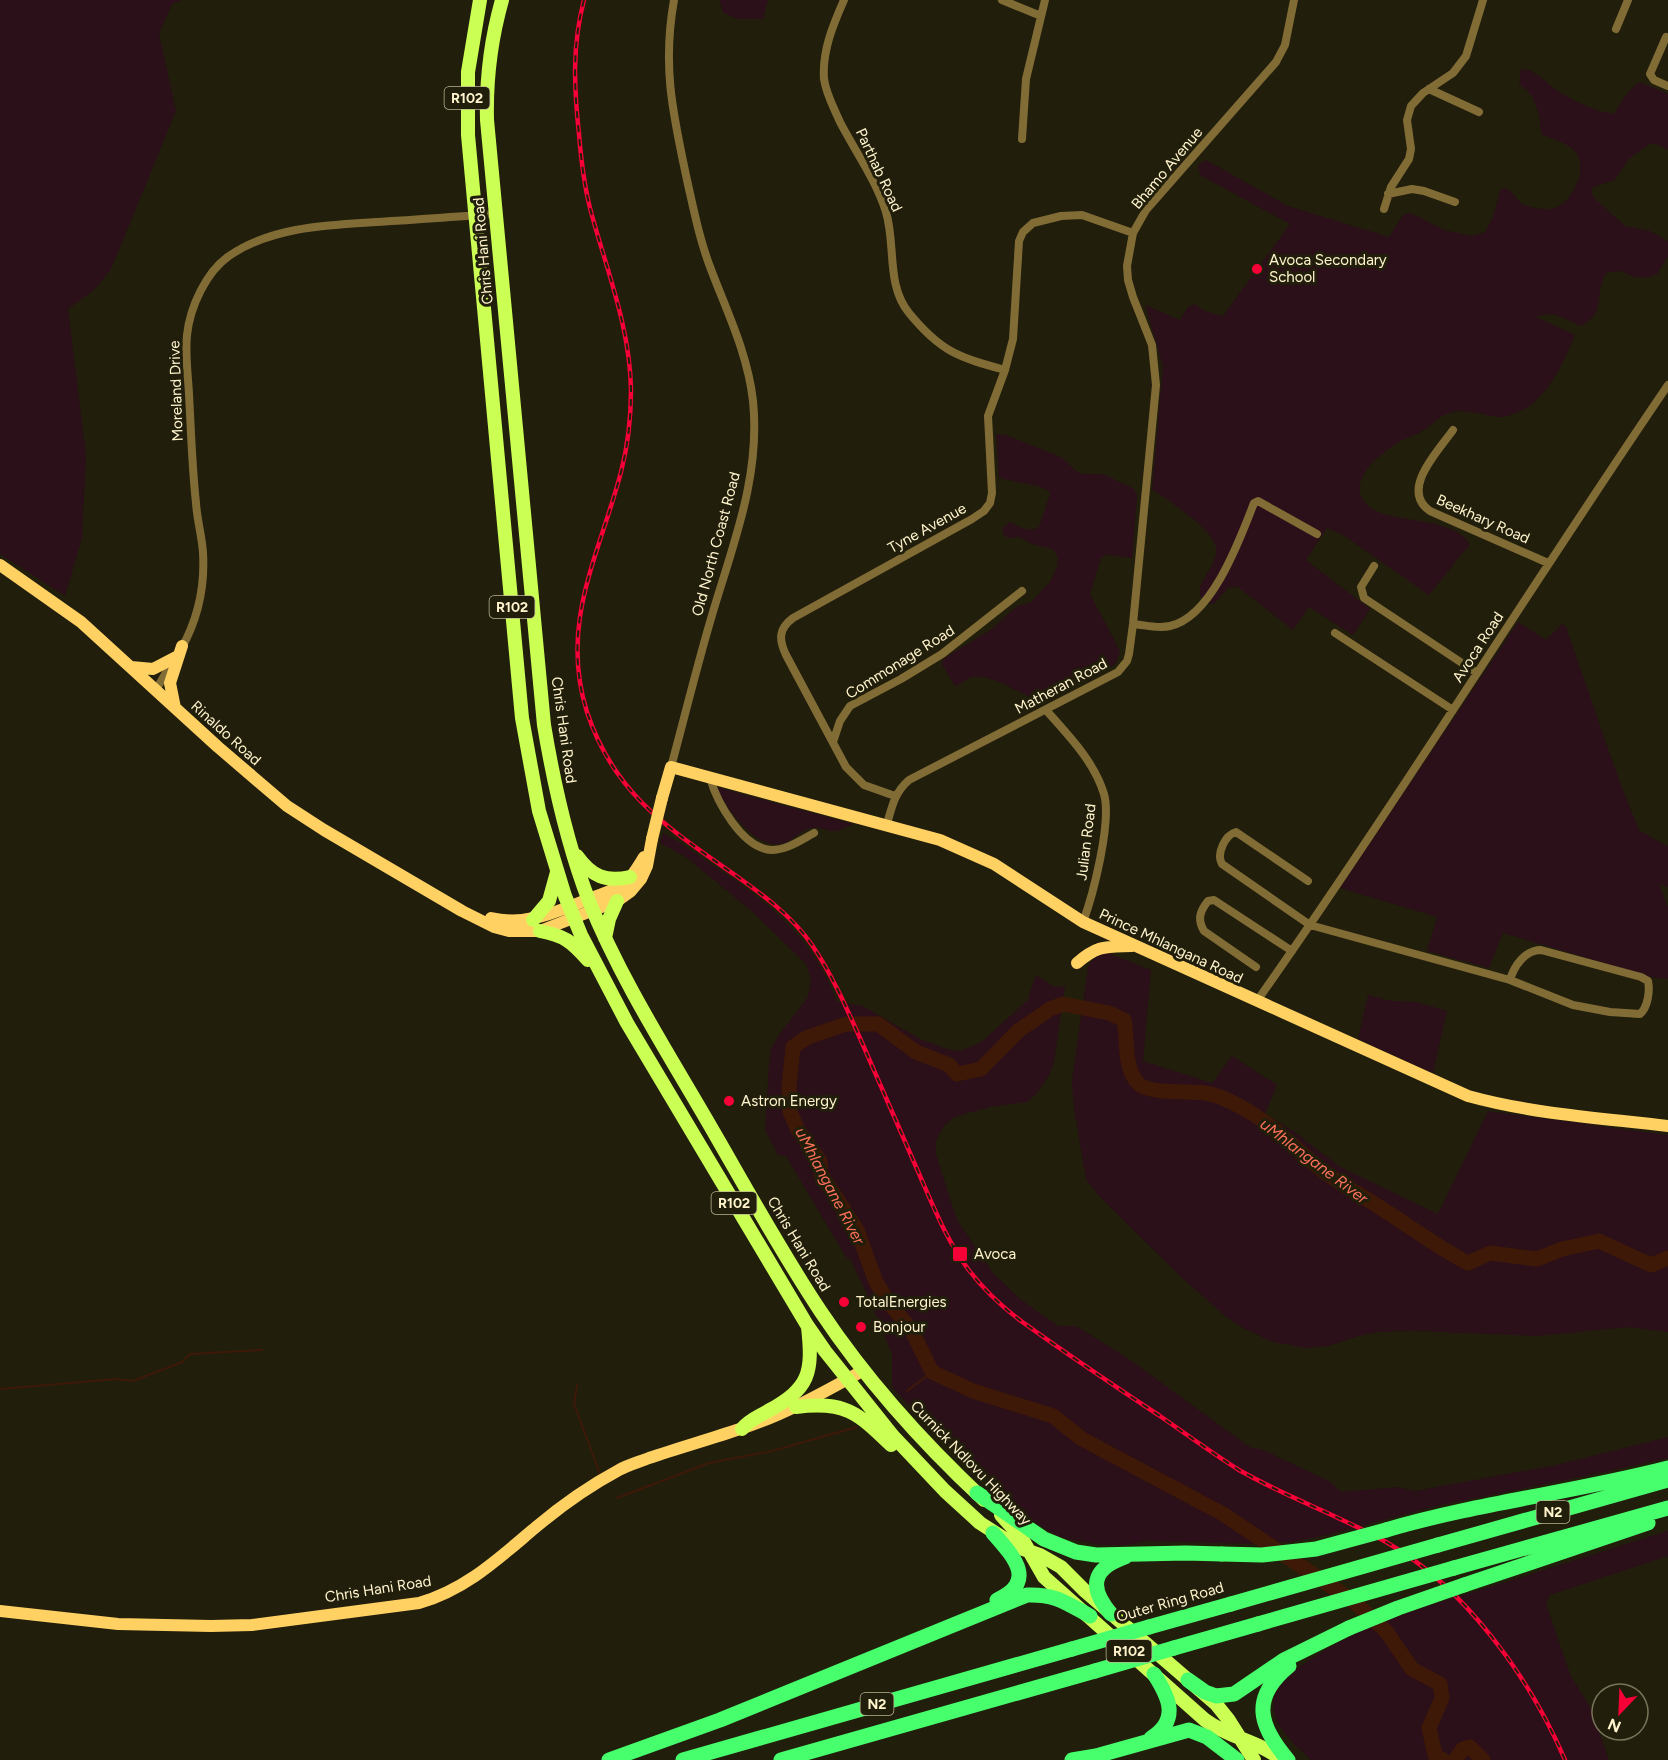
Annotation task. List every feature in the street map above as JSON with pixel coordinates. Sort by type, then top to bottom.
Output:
[{"type":"highway","points":[[977,1493],[1028,1530],[1062,1548],[1096,1555],[1186,1553],[1262,1555],[1316,1549],[1463,1510],[1608,1483],[1668,1468]]},
{"type":"highway","name":"Outer Ring Road","points":[[683,1760],[1668,1480]]},
{"type":"highway","name":"N2","points":[[781,1760],[1668,1508]]},
{"type":"highway","points":[[1188,1680],[1205,1692],[1216,1696],[1234,1694],[1284,1659],[1398,1608],[1668,1517]]},
{"type":"highway","points":[[912,1643],[966,1613],[1000,1598],[1017,1584],[1020,1574],[1018,1565],[993,1533]]},
{"type":"highway","points":[[1111,1614],[1099,1600],[1098,1578],[1108,1565],[1131,1555]]},
{"type":"highway","points":[[609,1760],[720,1720],[1027,1595],[1044,1594],[1057,1597],[1090,1616]]},
{"type":"highway","points":[[1288,1760],[1272,1740],[1263,1721],[1263,1702],[1267,1691],[1274,1679],[1293,1663],[1345,1630]]},
{"type":"highway","points":[[1141,1744],[1160,1731],[1169,1714],[1166,1691],[1154,1674]]},
{"type":"highway","points":[[1072,1760],[1096,1756],[1189,1730],[1207,1737],[1238,1760]]},
{"type":"main road","name":"Chris Hani Road","points":[[480,0],[468,72],[467,103],[474,215],[522,718],[539,811],[571,912],[604,981],[807,1325],[847,1379]]},
{"type":"main road","name":"Chris Hani Road","points":[[502,0],[496,21],[486,93],[544,725],[555,788],[571,847],[605,938],[646,1015],[784,1254],[822,1314],[864,1370]]},
{"type":"main road","points":[[571,847],[580,861],[595,874],[615,880],[630,877]]},
{"type":"main road","points":[[557,870],[549,901],[536,925],[574,944],[604,981]]},
{"type":"main road","points":[[605,938],[609,917],[617,901]]},
{"type":"main road","points":[[742,1429],[750,1420],[791,1398],[801,1388],[808,1375],[810,1363],[811,1350],[807,1325]]},
{"type":"main road","name":"Curnick Ndlovu Highway","points":[[864,1370],[902,1417],[1012,1525],[1044,1577],[1205,1720],[1217,1729],[1269,1749],[1282,1760]]},
{"type":"main road","name":"Curnick Ndlovu Highway","points":[[847,1379],[917,1463],[945,1491],[993,1533],[1061,1567],[1111,1614],[1216,1704],[1254,1760]]},
{"type":"main road","points":[[796,1407],[823,1405],[848,1410],[868,1423],[890,1445],[917,1463]]},
{"type":"street","name":"Old North Coast Road","points":[[591,905],[617,901],[631,891],[641,879],[647,866],[662,798],[751,480],[755,435],[746,367],[737,335],[700,237],[672,109],[668,80],[668,47],[674,0]]},
{"type":"street","name":"Parthab Road","points":[[844,0],[827,45],[824,80],[833,107],[885,209],[892,234],[894,273],[900,300],[908,312],[946,350],[959,357],[1005,370]]},
{"type":"street","points":[[1002,0],[1041,16]]},
{"type":"street","points":[[1022,139],[1026,79],[1045,0]]},
{"type":"street","name":"Bhamo Avenue","points":[[1133,624],[1156,385],[1152,345],[1128,280],[1133,233],[1152,202],[1276,63],[1285,45],[1294,0]]},
{"type":"street","points":[[1384,209],[1388,194],[1409,159],[1411,149],[1407,120],[1411,106],[1429,89],[1453,73],[1466,56],[1484,0]]},
{"type":"street","points":[[1616,29],[1628,0]]},
{"type":"street","points":[[1666,37],[1650,74],[1654,80],[1668,87]]},
{"type":"street","points":[[1429,89],[1479,112]]},
{"type":"street","points":[[1388,194],[1412,189],[1455,202]]},
{"type":"street","name":"Moreland Drive","points":[[156,690],[179,652],[199,607],[203,577],[203,552],[194,476],[187,335],[192,311],[200,292],[212,274],[226,258],[242,248],[282,232],[334,225],[496,214]]},
{"type":"street","name":"Tyne Avenue","points":[[895,796],[874,790],[855,779],[846,767],[786,655],[781,644],[781,631],[785,624],[793,618],[984,511],[990,503],[992,493],[988,416],[1005,370],[1013,339],[1019,241],[1026,228],[1036,221],[1082,214],[1133,233]]},
{"type":"street","name":"Avoca Road","points":[[1257,1002],[1668,385]]},
{"type":"street","name":"Beekhary Road","points":[[1453,430],[1419,482],[1418,493],[1421,503],[1430,511],[1548,563]]},
{"type":"street","points":[[1133,624],[1162,627],[1177,624],[1210,596],[1237,546],[1254,503],[1258,501],[1317,534]]},
{"type":"street","name":"Rinaldo Road","points":[[0,564],[81,622],[226,755],[287,806],[324,830],[448,901],[499,920],[536,925],[591,905]]},
{"type":"street","points":[[1374,566],[1361,587],[1364,598],[1477,673]]},
{"type":"street","name":"Commonage Road","points":[[833,742],[840,722],[850,706],[942,654],[1022,591]]},
{"type":"street","name":"Matheran Road","points":[[895,796],[909,780],[1118,672],[1127,661],[1133,624]]},
{"type":"street","points":[[1335,633],[1453,710]]},
{"type":"street","points":[[131,667],[153,669],[179,652]]},
{"type":"street","points":[[175,708],[170,683],[179,652]]},
{"type":"street","name":"Julian Road","points":[[1046,710],[1087,759],[1101,786],[1106,804],[1093,894],[1083,922]]},
{"type":"street","name":"Prince Mhlangana Road","points":[[671,767],[940,840],[994,864],[1083,922],[1468,1096],[1501,1105],[1534,1110],[1668,1126]]},
{"type":"street","points":[[710,778],[716,798],[739,829],[756,845],[770,850],[782,849],[814,833]]},
{"type":"street","points":[[887,824],[895,796]]},
{"type":"street","points":[[1308,881],[1236,832],[1229,835],[1219,855],[1222,864],[1310,925],[1510,980],[1573,1005],[1638,1015],[1644,1011],[1649,991],[1648,981],[1641,977],[1540,950],[1533,951],[1518,963],[1510,980]]},
{"type":"street","name":"Old North Coast Road","points":[[591,905],[630,877],[651,844]]},
{"type":"street","points":[[1256,967],[1204,931],[1199,916],[1208,901],[1214,900],[1292,951]]},
{"type":"street","points":[[1077,963],[1091,951],[1101,947],[1133,946]]},
{"type":"street","name":"Chris Hani Road","points":[[0,1611],[118,1624],[211,1626],[252,1625],[419,1603],[441,1596],[475,1576],[509,1552],[538,1526],[621,1468],[691,1443],[742,1429],[796,1407],[864,1370]]},
{"type":"shaded area","points":[[0,0],[183,0],[172,4],[159,34],[176,111],[111,269],[94,290],[68,309],[86,456],[82,538],[65,596],[0,554]]},
{"type":"shaded area","points":[[719,0],[768,0],[763,19],[737,19],[723,12]]},
{"type":"shaded area","points":[[1521,69],[1537,74],[1556,90],[1579,103],[1613,114],[1629,92],[1640,82],[1668,94],[1668,149],[1649,144],[1629,159],[1615,180],[1593,187],[1591,193],[1625,226],[1650,231],[1668,241],[1668,256],[1657,274],[1646,278],[1632,276],[1621,271],[1606,273],[1597,309],[1589,321],[1581,326],[1554,315],[1536,317],[1575,335],[1552,381],[1525,409],[1502,417],[1462,411],[1445,414],[1422,431],[1391,447],[1370,465],[1361,480],[1360,488],[1361,496],[1369,506],[1380,513],[1444,527],[1459,533],[1470,544],[1429,595],[1343,535],[1327,528],[1306,560],[1370,609],[1353,635],[1309,607],[1293,630],[1238,587],[1228,588],[1215,603],[1208,604],[1200,592],[1201,585],[1216,556],[1213,540],[1179,508],[1152,489],[1163,366],[1145,305],[1180,320],[1188,307],[1195,304],[1205,311],[1223,316],[1290,224],[1200,175],[1198,165],[1206,160],[1288,206],[1389,237],[1403,215],[1409,213],[1444,230],[1472,236],[1485,232],[1493,217],[1500,190],[1507,189],[1527,206],[1549,209],[1564,203],[1579,179],[1580,161],[1574,150],[1541,134],[1539,115],[1532,96],[1519,83]]},
{"type":"shaded area","points":[[996,434],[1006,435],[1061,457],[1083,474],[1103,474],[1134,489],[1137,496],[1132,558],[1106,555],[1101,558],[1090,594],[1120,651],[1116,663],[1045,701],[1039,702],[996,681],[979,676],[955,686],[942,664],[943,659],[992,629],[1017,606],[1030,603],[1050,582],[1057,567],[1058,557],[1053,549],[1032,544],[1020,537],[1008,538],[1003,534],[1003,528],[1010,522],[1028,529],[1039,527],[1050,494],[1049,491],[1038,486],[999,478]]},
{"type":"shaded area","points":[[1518,622],[1546,640],[1562,624],[1566,627],[1620,783],[1639,830],[1668,847],[1668,887],[1659,884],[1668,908],[1668,979],[1652,977],[1503,933],[1489,968],[1427,951],[1437,917],[1340,888]]},
{"type":"shaded area","points":[[716,787],[853,824],[834,831],[817,827],[808,829],[788,842],[773,844],[753,835],[744,826],[727,806]]},
{"type":"shaded area","points":[[663,833],[736,881],[789,925],[817,960],[837,1002],[863,1006],[920,1039],[947,1049],[960,1051],[980,1043],[1028,1000],[1035,977],[1055,987],[1065,986],[1054,1062],[1048,1077],[1037,1093],[1028,1102],[990,1107],[954,1117],[944,1126],[936,1140],[936,1155],[957,1220],[993,1273],[1020,1299],[1058,1326],[1076,1326],[1129,1359],[1251,1448],[1261,1449],[1331,1482],[1341,1492],[1398,1487],[1415,1491],[1556,1465],[1668,1437],[1668,1458],[1436,1506],[1327,1535],[1291,1542],[1255,1544],[1145,1541],[1126,1545],[1099,1545],[1060,1537],[1024,1517],[941,1440],[892,1387],[892,1354],[851,1260],[846,1257],[786,1156],[778,1155],[765,1130],[771,1049],[808,997],[811,980],[806,964],[755,914],[686,857],[660,843]]},
{"type":"shaded area","points":[[1108,953],[1151,970],[1143,1061],[1212,1083],[1232,1056],[1277,1085],[1265,1114],[1296,1133],[1340,1167],[1438,1214],[1488,1111],[1668,1135],[1668,1332],[1628,1327],[1536,1336],[1415,1331],[1380,1332],[1328,1346],[1306,1348],[1273,1342],[1243,1328],[1225,1316],[1179,1275],[1098,1195],[1086,1179],[1074,1108],[1072,1081],[1088,966],[1096,956]]},
{"type":"shaded area","points":[[1368,995],[1392,1001],[1416,1002],[1447,1011],[1433,1073],[1358,1039]]},
{"type":"shaded area","points":[[1668,1531],[1668,1556],[1550,1595],[1546,1603],[1571,1677],[1590,1706],[1590,1742],[1603,1742],[1609,1760],[1311,1760],[1281,1728],[1274,1709],[1274,1698],[1278,1687],[1288,1675],[1325,1650],[1377,1624]]},
{"type":"waterway","name":"uMhlangane River","points":[[1443,1760],[1435,1755],[1429,1728],[1442,1698],[1440,1684],[1412,1669],[1386,1631],[1353,1601],[1223,1514],[1082,1439],[1053,1416],[973,1391],[932,1372],[911,1329],[888,1302],[876,1282],[857,1230],[821,1174],[820,1161],[798,1130],[790,1112],[789,1087],[793,1047],[806,1038],[846,1024],[878,1024],[916,1052],[949,1065],[957,1074],[981,1069],[1018,1031],[1050,1009],[1063,1004],[1109,1013],[1124,1020],[1128,1062],[1139,1084],[1160,1091],[1211,1094],[1243,1108],[1265,1122],[1332,1177],[1468,1263],[1490,1253],[1537,1259],[1562,1249],[1599,1241],[1651,1265],[1668,1258]]},
{"type":"waterway","points":[[0,1389],[116,1379],[133,1381],[182,1362],[190,1354],[262,1350]]},
{"type":"waterway","points":[[907,1391],[932,1372]]},
{"type":"waterway","points":[[577,1385],[574,1404],[600,1474]]},
{"type":"waterway","points":[[617,1498],[709,1463],[772,1451],[857,1427]]},
{"type":"waterway","name":"uMhlangane River","points":[[1455,1760],[1463,1749],[1470,1747],[1483,1760]]},
{"type":"railway","points":[[584,0],[577,33],[575,67],[582,162],[590,208],[622,320],[630,366],[631,390],[629,431],[623,462],[585,590],[577,649],[580,680],[587,712],[598,741],[612,765],[646,807],[687,841],[776,907],[812,945],[846,1007],[947,1236],[960,1258],[986,1290],[1021,1321],[1239,1470],[1368,1532],[1415,1561],[1468,1609],[1492,1637],[1533,1698],[1565,1760]]},
{"type":"place","name":"Avoca Secondary School","points":[[1257,269]]},
{"type":"place","name":"Astron Energy","points":[[729,1101]]},
{"type":"place","name":"Avoca","points":[[960,1254]]},
{"type":"place","name":"TotalEnergies","points":[[844,1302]]},
{"type":"place","name":"Bonjour","points":[[861,1327]]}]
